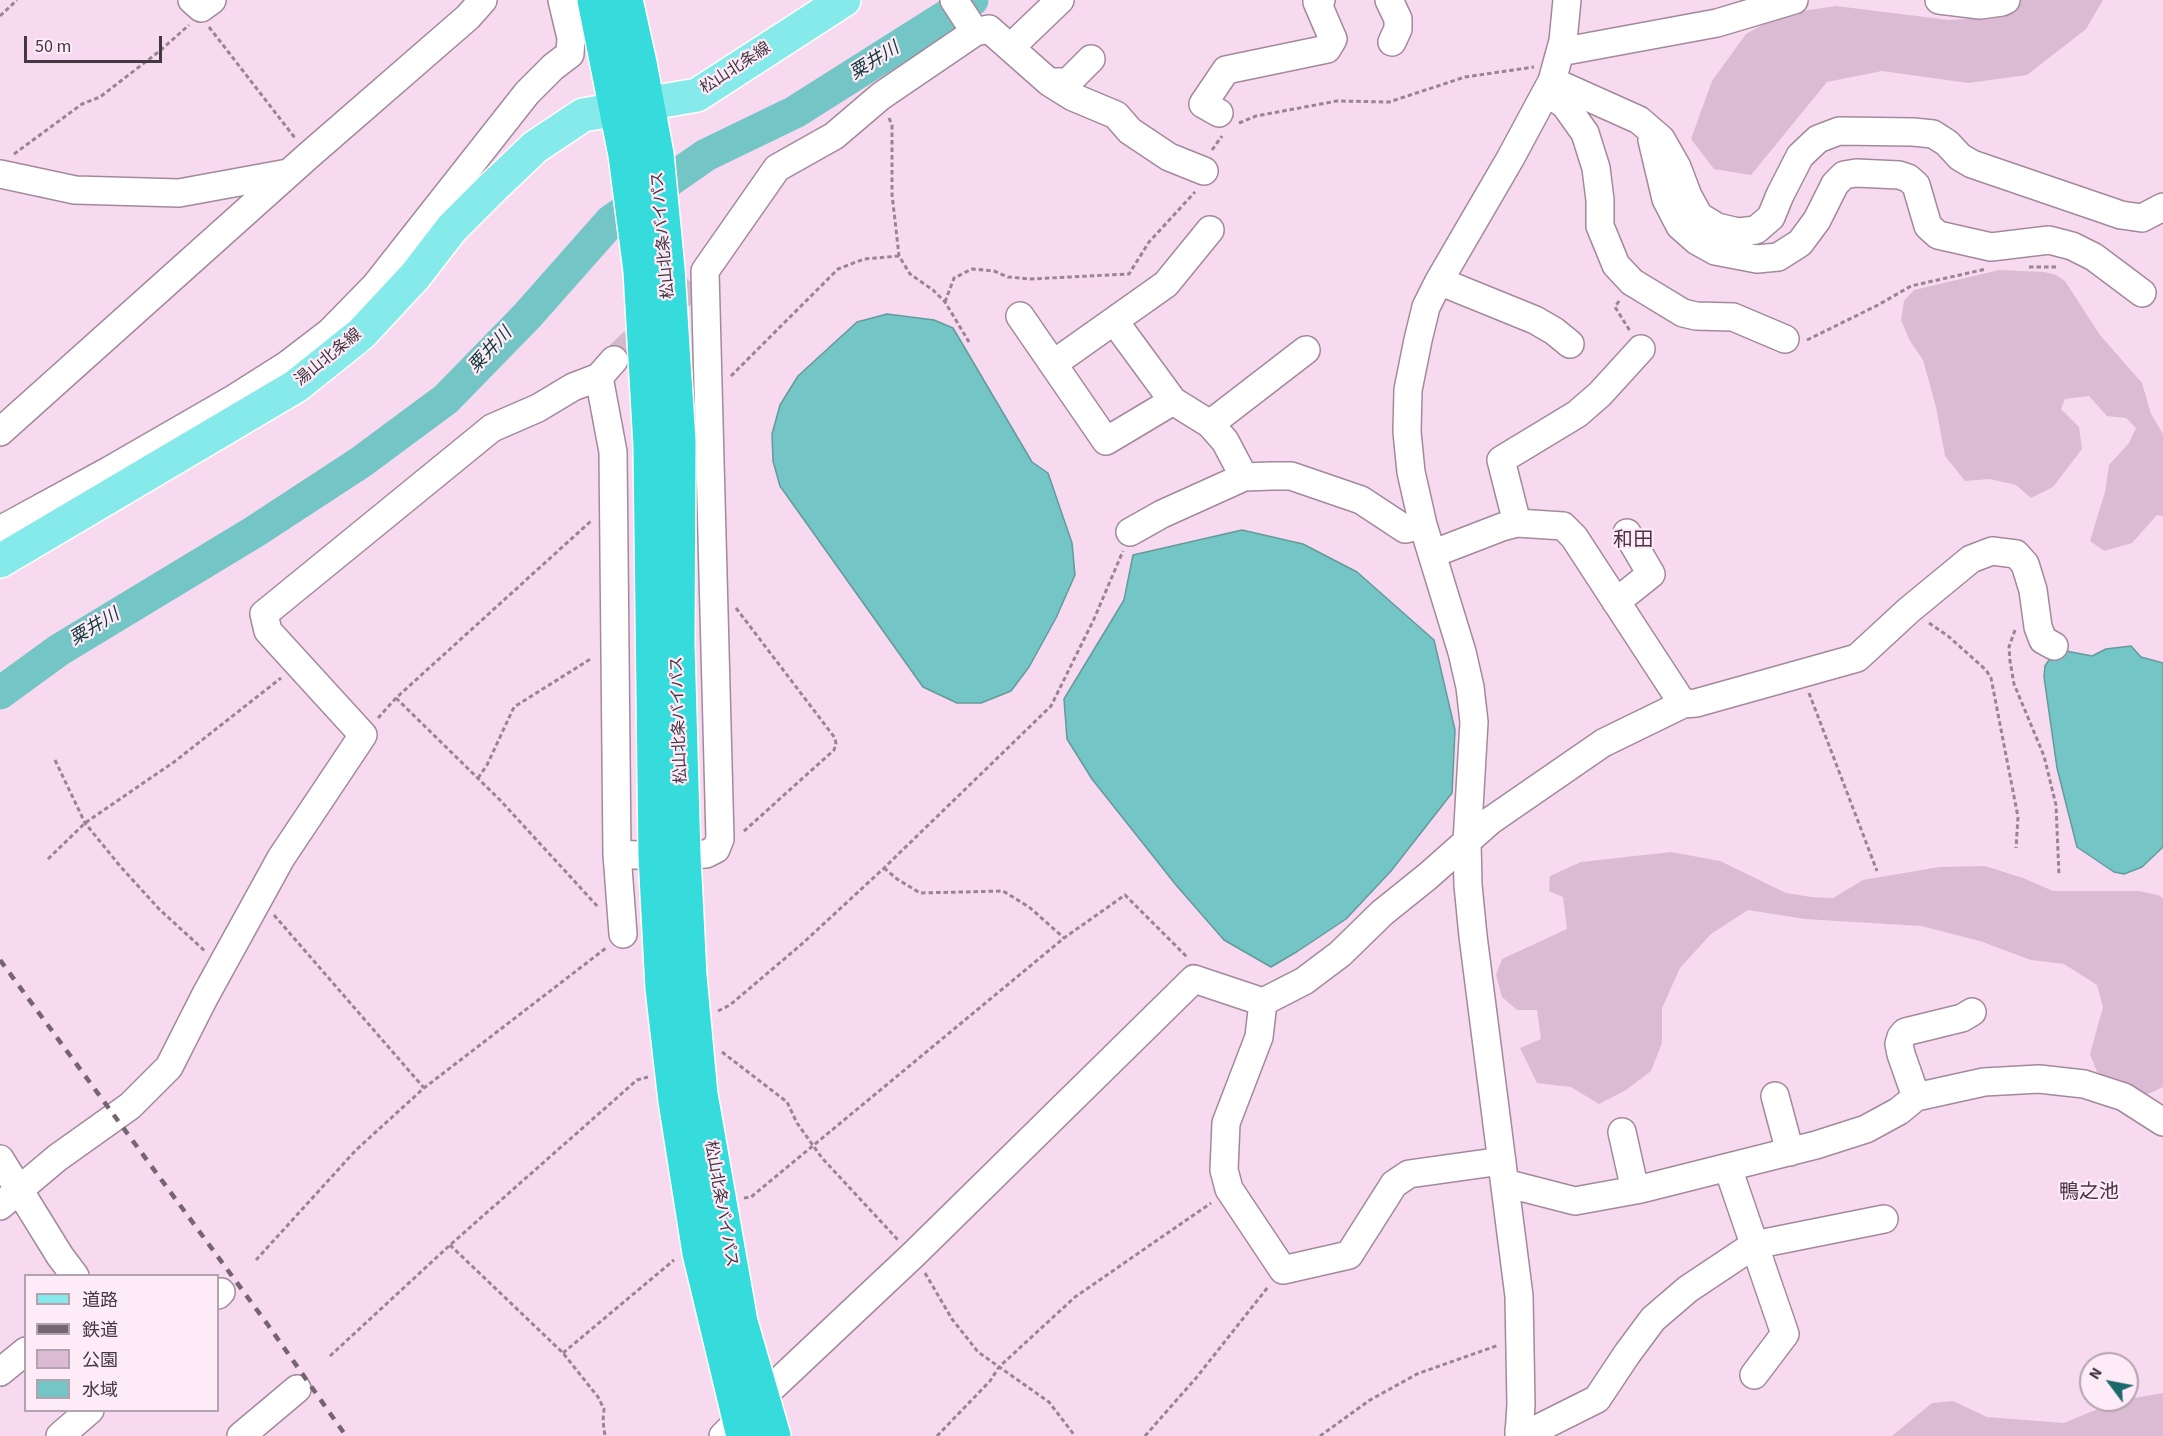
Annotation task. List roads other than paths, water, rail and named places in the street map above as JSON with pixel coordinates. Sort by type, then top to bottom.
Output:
[{"type":"highway","name":"松山北条バイパス","points":[[594,0],[605,52],[632,106]]},
{"type":"highway","name":"松山北条バイパス","points":[[626,0],[632,106],[641,154],[654,270],[650,446],[669,856],[662,988],[684,1061],[701,1094],[741,1322],[774,1436]]},
{"type":"highway","name":"松山北条バイパス","points":[[669,856],[693,1013],[684,1061],[699,1253],[735,1431]]},
{"type":"main road","name":"松山北条線","points":[[632,106],[697,95],[844,0]]},
{"type":"main road","name":"湯山北条線","points":[[0,561],[116,479],[296,386],[360,334],[415,276],[452,228],[535,147],[583,115],[632,106]]},
{"type":"street","points":[[0,432],[299,164],[468,17],[483,0]]},
{"type":"street","points":[[562,0],[571,38],[570,54]]},
{"type":"street","points":[[954,0],[974,29]]},
{"type":"street","points":[[1011,47],[1060,0]]},
{"type":"street","points":[[1225,125],[1203,104],[1226,70],[1327,49],[1332,39],[1317,2],[1321,0]]},
{"type":"street","points":[[1389,0],[1398,19],[1398,30],[1392,42]]},
{"type":"street","points":[[1567,0],[1563,41],[1554,74],[1426,307],[1408,390],[1407,432],[1411,472],[1423,525],[1462,652],[1470,687],[1474,722],[1467,842],[1468,885],[1519,1296],[1521,1404],[1519,1433],[1537,1429],[1597,1399],[1653,1319],[1688,1288],[1754,1245],[1884,1219]]},
{"type":"street","points":[[1554,74],[1794,0]]},
{"type":"street","points":[[1939,0],[1980,5],[2006,0]]},
{"type":"street","points":[[617,854],[669,856],[706,854],[716,849],[720,838],[709,375],[702,274],[777,168],[834,136],[881,96],[974,29],[990,29],[1049,82],[1073,97],[1116,115],[1130,131],[1169,157],[1204,171]]},
{"type":"street","points":[[0,530],[116,479],[287,365],[330,332],[375,286],[527,93],[570,54],[605,52]]},
{"type":"street","points":[[1049,82],[1068,82],[1091,59]]},
{"type":"street","points":[[1554,74],[1631,116],[1661,139],[1677,167],[1688,196],[1699,216],[1717,227],[1738,232],[1756,230],[1771,218],[1800,156],[1818,139],[1839,131],[1933,134],[1972,164],[2121,215],[2142,218],[2163,207]]},
{"type":"street","points":[[1554,74],[1565,105],[1585,133],[1596,168],[1600,226],[1616,265],[1632,282],[1683,313],[1733,318],[1785,339]]},
{"type":"street","points":[[1649,129],[1666,199],[1680,226],[1697,241],[1715,251],[1757,260],[1778,257],[1800,243],[1816,220],[1835,184],[1844,175],[1856,173],[1899,175],[1908,178],[1916,185],[1928,226],[1938,236],[1991,247],[2049,240],[2072,246],[2094,257],[2142,293]]},
{"type":"street","points":[[5,166],[75,190],[179,193],[299,164]]},
{"type":"street","points":[[1053,364],[1166,284],[1207,241]]},
{"type":"street","points":[[1439,281],[1535,320],[1554,331],[1569,344]]},
{"type":"street","points":[[1030,319],[1053,364],[1106,441],[1173,401]]},
{"type":"street","points":[[1115,322],[1173,401],[1210,424],[1225,441],[1244,477]]},
{"type":"street","points":[[1517,523],[1501,460],[1577,414],[1600,394],[1641,349]]},
{"type":"street","points":[[1210,424],[1305,350]]},
{"type":"street","points":[[10,1198],[57,1158],[130,1106],[169,1067],[281,858],[363,735],[268,631],[264,614],[492,428],[538,408],[607,368],[613,453],[617,854],[623,934]]},
{"type":"street","points":[[1130,532],[1162,514],[1244,477],[1291,477],[1361,500],[1405,529],[1423,525]]},
{"type":"street","points":[[1432,554],[1517,523],[1563,526],[1575,537],[1683,704]]},
{"type":"street","points":[[1622,610],[1652,574],[1627,533]]},
{"type":"street","points":[[735,1431],[762,1396],[913,1255],[1194,979],[1263,1002],[1304,981],[1340,954],[1382,913],[1490,821],[1603,743],[1683,704],[1696,703],[1857,658],[1909,610],[1971,559],[1992,551],[2016,554],[2025,564],[2033,590],[2038,627],[2043,639],[2054,646]]},
{"type":"street","points":[[1622,610],[1666,585]]},
{"type":"street","points":[[1263,1002],[1259,1037],[1226,1123],[1224,1170],[1229,1189],[1283,1270],[1349,1255],[1394,1184],[1409,1174],[1504,1172],[1575,1201],[1635,1190],[1790,1152],[1866,1129],[1899,1111],[1916,1097],[1984,1082],[2039,1079],[2084,1084],[2124,1097],[2163,1122]]},
{"type":"street","points":[[1916,1097],[1901,1054],[1899,1044],[1901,1036],[1905,1032],[1962,1018],[1972,1012]]},
{"type":"street","points":[[1775,1096],[1790,1152]]},
{"type":"street","points":[[1622,1132],[1635,1190]]},
{"type":"street","points":[[0,1159],[10,1198],[74,1274]]},
{"type":"street","points":[[1728,1168],[1785,1334],[1754,1375]]},
{"type":"street","points":[[0,1372],[24,1353]]},
{"type":"street","points":[[241,1436],[297,1389]]},
{"type":"street","points":[[60,1436],[88,1412]]},
{"type":"water","points":[[887,314],[934,320],[953,328],[1032,462],[1048,473],[1072,543],[1075,575],[1056,618],[1029,667],[1011,691],[981,703],[957,703],[923,687],[780,486],[773,461],[772,434],[780,405],[798,376],[857,322]]},
{"type":"water","points":[[1242,530],[1303,544],[1357,572],[1434,640],[1455,730],[1452,793],[1391,871],[1346,919],[1271,967],[1224,940],[1176,885],[1092,779],[1067,739],[1064,699],[1124,600],[1133,555]]},
{"type":"water","points":[[2131,646],[2141,657],[2163,663],[2163,847],[2142,867],[2124,874],[2114,872],[2077,847],[2057,768],[2044,677],[2045,666],[2051,657],[2066,651],[2092,656],[2106,649]]},
{"type":"waterway","name":"粟井川","points":[[0,693],[59,650],[254,532],[361,462],[446,399],[527,316],[611,221],[706,155],[795,112],[972,0]]},
{"type":"tunnel","points":[[614,360],[699,278]]},
{"type":"railway","points":[[0,960],[268,1325],[346,1436]]},
{"type":"district","name":"和田","points":[[1633,542]]},
{"type":"district","name":"鴨之池","points":[[2089,1194]]}]
